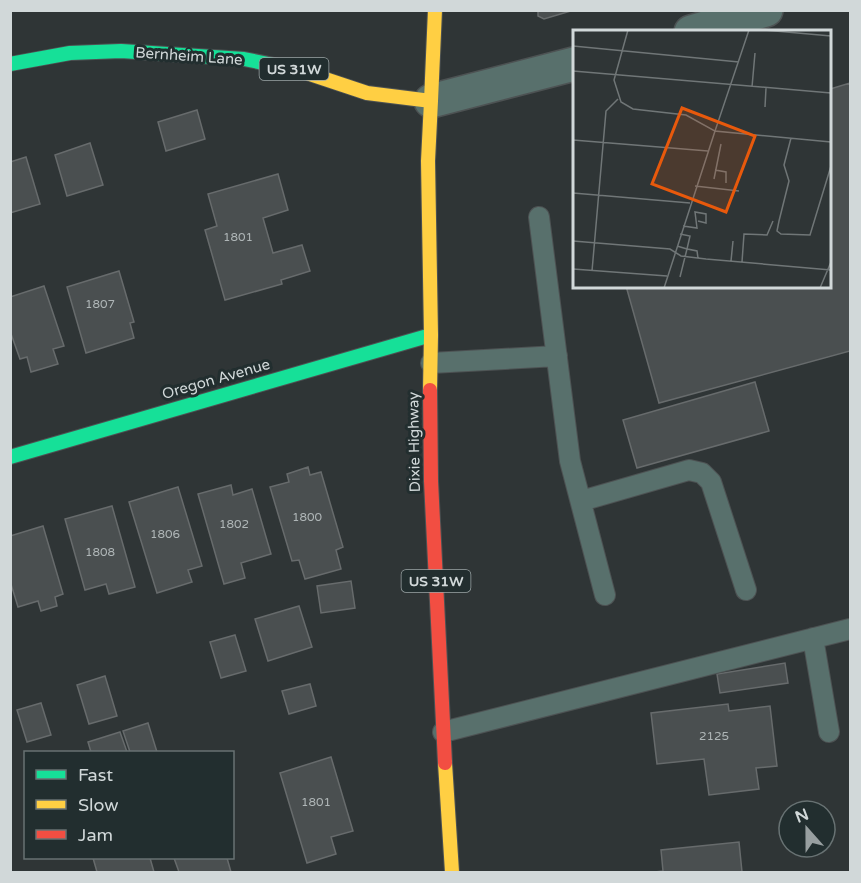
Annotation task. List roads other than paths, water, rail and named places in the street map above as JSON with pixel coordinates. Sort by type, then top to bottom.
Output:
[{"type":"main road","name":"Dixie Highway","points":[[435,10],[428,161],[431,481],[452,873]]},
{"type":"main road","name":"Bernheim Lane","points":[[10,64],[70,53],[121,51],[244,59],[297,70],[367,93],[431,101]]},
{"type":"main road","name":"Oregon Avenue","points":[[10,457],[431,335]]},
{"type":"street","points":[[698,30],[766,10]]},
{"type":"street","name":"Bernheim Lane","points":[[431,101],[573,64]]},
{"type":"lane","points":[[539,217],[570,462],[605,595]]},
{"type":"lane","points":[[431,363],[557,356]]},
{"type":"lane","points":[[581,501],[689,470],[702,473],[711,482],[746,590]]},
{"type":"lane","points":[[443,732],[850,629]]},
{"type":"lane","points":[[813,638],[829,732]]}]
